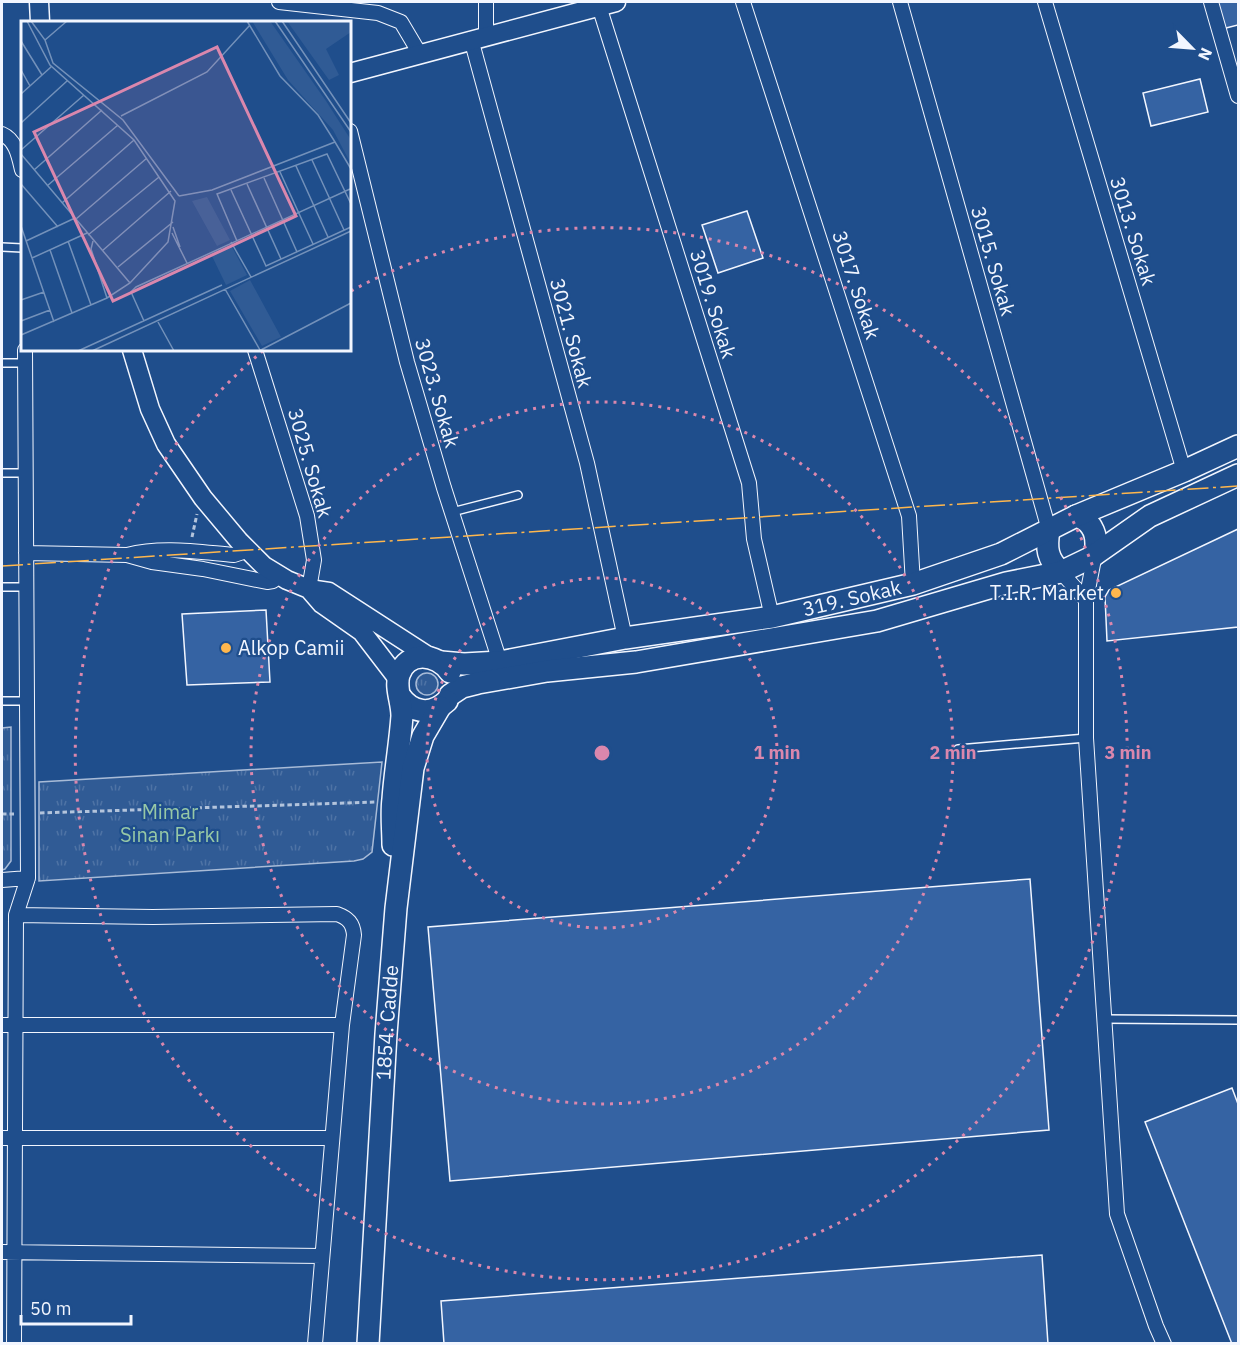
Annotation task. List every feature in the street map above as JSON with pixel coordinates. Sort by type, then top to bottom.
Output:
[{"type":"main road","points":[[39,2],[40,21]]},
{"type":"main road","points":[[351,73],[608,3]]},
{"type":"main road","points":[[132,351],[150,409],[166,444],[203,498],[247,549],[264,566],[309,589],[329,592],[435,659],[450,672],[452,680],[445,701],[431,711],[413,709],[406,703],[399,687],[362,632],[325,607],[309,589]]},
{"type":"main road","name":"319. Sokak","points":[[435,659],[464,664],[500,662],[625,638],[772,617],[913,584],[1002,554],[1076,516],[1239,446]]},
{"type":"main road","name":"319. Sokak","points":[[445,701],[462,687],[487,681],[547,671],[636,662],[877,621],[1006,583],[1061,572],[1095,554],[1149,516],[1239,475]]},
{"type":"main road","points":[[1076,516],[1083,518],[1092,527],[1096,541],[1095,554]]},
{"type":"main road","points":[[1048,530],[1047,551],[1051,562],[1061,572]]},
{"type":"main road","points":[[396,908],[392,802],[401,723],[399,687],[406,664],[420,657],[435,659]]},
{"type":"main road","name":"1854. Cadde","points":[[368,1344],[386,1034],[396,908],[413,768],[423,736],[445,701]]},
{"type":"street","points":[[279,2],[378,14],[401,22],[420,54]]},
{"type":"street","name":"3021. Sokak","points":[[486,2],[478,38],[587,463],[625,638]]},
{"type":"street","name":"3017. Sokak","points":[[743,2],[909,516],[913,584]]},
{"type":"street","name":"3015. Sokak","points":[[900,2],[1048,530]]},
{"type":"street","name":"3013. Sokak","points":[[1045,2],[1184,471]]},
{"type":"street","points":[[1211,2],[1239,96]]},
{"type":"street","name":"3019. Sokak","points":[[608,3],[749,483],[754,539],[772,617]]},
{"type":"street","name":"3023. Sokak","points":[[351,134],[407,362],[500,662]]},
{"type":"street","points":[[2,135],[12,141],[21,164]]},
{"type":"street","name":"3025. Sokak","points":[[255,351],[309,525],[314,560],[309,589]]},
{"type":"street","points":[[14,1344],[8,1252],[8,1138],[16,1025],[16,915],[28,878],[25,356]]},
{"type":"street","points":[[127,555],[146,550],[196,549],[234,555],[247,549]]},
{"type":"street","points":[[196,549],[198,554],[196,566],[203,569]]},
{"type":"street","points":[[26,553],[127,555],[152,562],[203,569],[267,582],[273,581],[280,575]]},
{"type":"street","points":[[1095,554],[1086,600],[1086,738],[1117,1214],[1164,1344]]},
{"type":"street","points":[[1061,572],[1086,600]]},
{"type":"street","points":[[2,880],[28,878]]},
{"type":"street","points":[[16,915],[153,918],[337,914],[346,917],[350,922],[354,935],[342,1025],[315,1344]]},
{"type":"street","points":[[2,1025],[342,1025]]},
{"type":"street","points":[[8,1138],[332,1138]]},
{"type":"street","points":[[8,1252],[322,1256]]},
{"type":"lane","points":[[2,247],[21,248]]},
{"type":"lane","points":[[2,363],[25,356]]},
{"type":"lane","points":[[2,473],[26,473]]},
{"type":"lane","points":[[452,512],[518,495]]},
{"type":"lane","points":[[2,586],[26,587]]},
{"type":"lane","points":[[2,701],[27,701]]},
{"type":"lane","points":[[958,749],[1086,738]]},
{"type":"lane","points":[[1105,1019],[1239,1020]]},
{"type":"path","points":[[196,549],[197,513]]},
{"type":"path","points":[[38,813],[392,802]]},
{"type":"path","points":[[2,814],[20,814]]},
{"type":"green space","points":[[427,673],[435,676],[438,684],[435,692],[427,695],[419,692],[416,684],[419,676]]},
{"type":"green space","points":[[11,727],[11,861],[2,870],[2,728]]},
{"type":"green space","name":"Mimar Sinan Parkı","points":[[382,762],[372,852],[363,859],[39,881],[39,782]]},
{"type":"building","points":[[1215,2],[1238,2],[1238,25],[1222,29]]},
{"type":"building","points":[[1200,79],[1208,112],[1151,126],[1143,93]]},
{"type":"building","points":[[747,211],[763,258],[718,273],[702,225]]},
{"type":"building","points":[[1238,529],[1238,627],[1107,641],[1105,597],[1109,590]]},
{"type":"building","name":"Alkop Camii","points":[[266,610],[270,682],[187,685],[182,614]]},
{"type":"building","points":[[1030,879],[1049,1130],[450,1181],[428,927]]},
{"type":"building","points":[[1232,1088],[1238,1104],[1238,1344],[1232,1344],[1145,1122]]},
{"type":"building","points":[[1042,1255],[1048,1344],[444,1344],[441,1301]]},
{"type":"power","points":[[2,566],[1238,486]]},
{"type":"place","name":"T.I.R. Market","points":[[1116,593]]},
{"type":"place","name":"Alkop Camii","points":[[226,648]]}]
